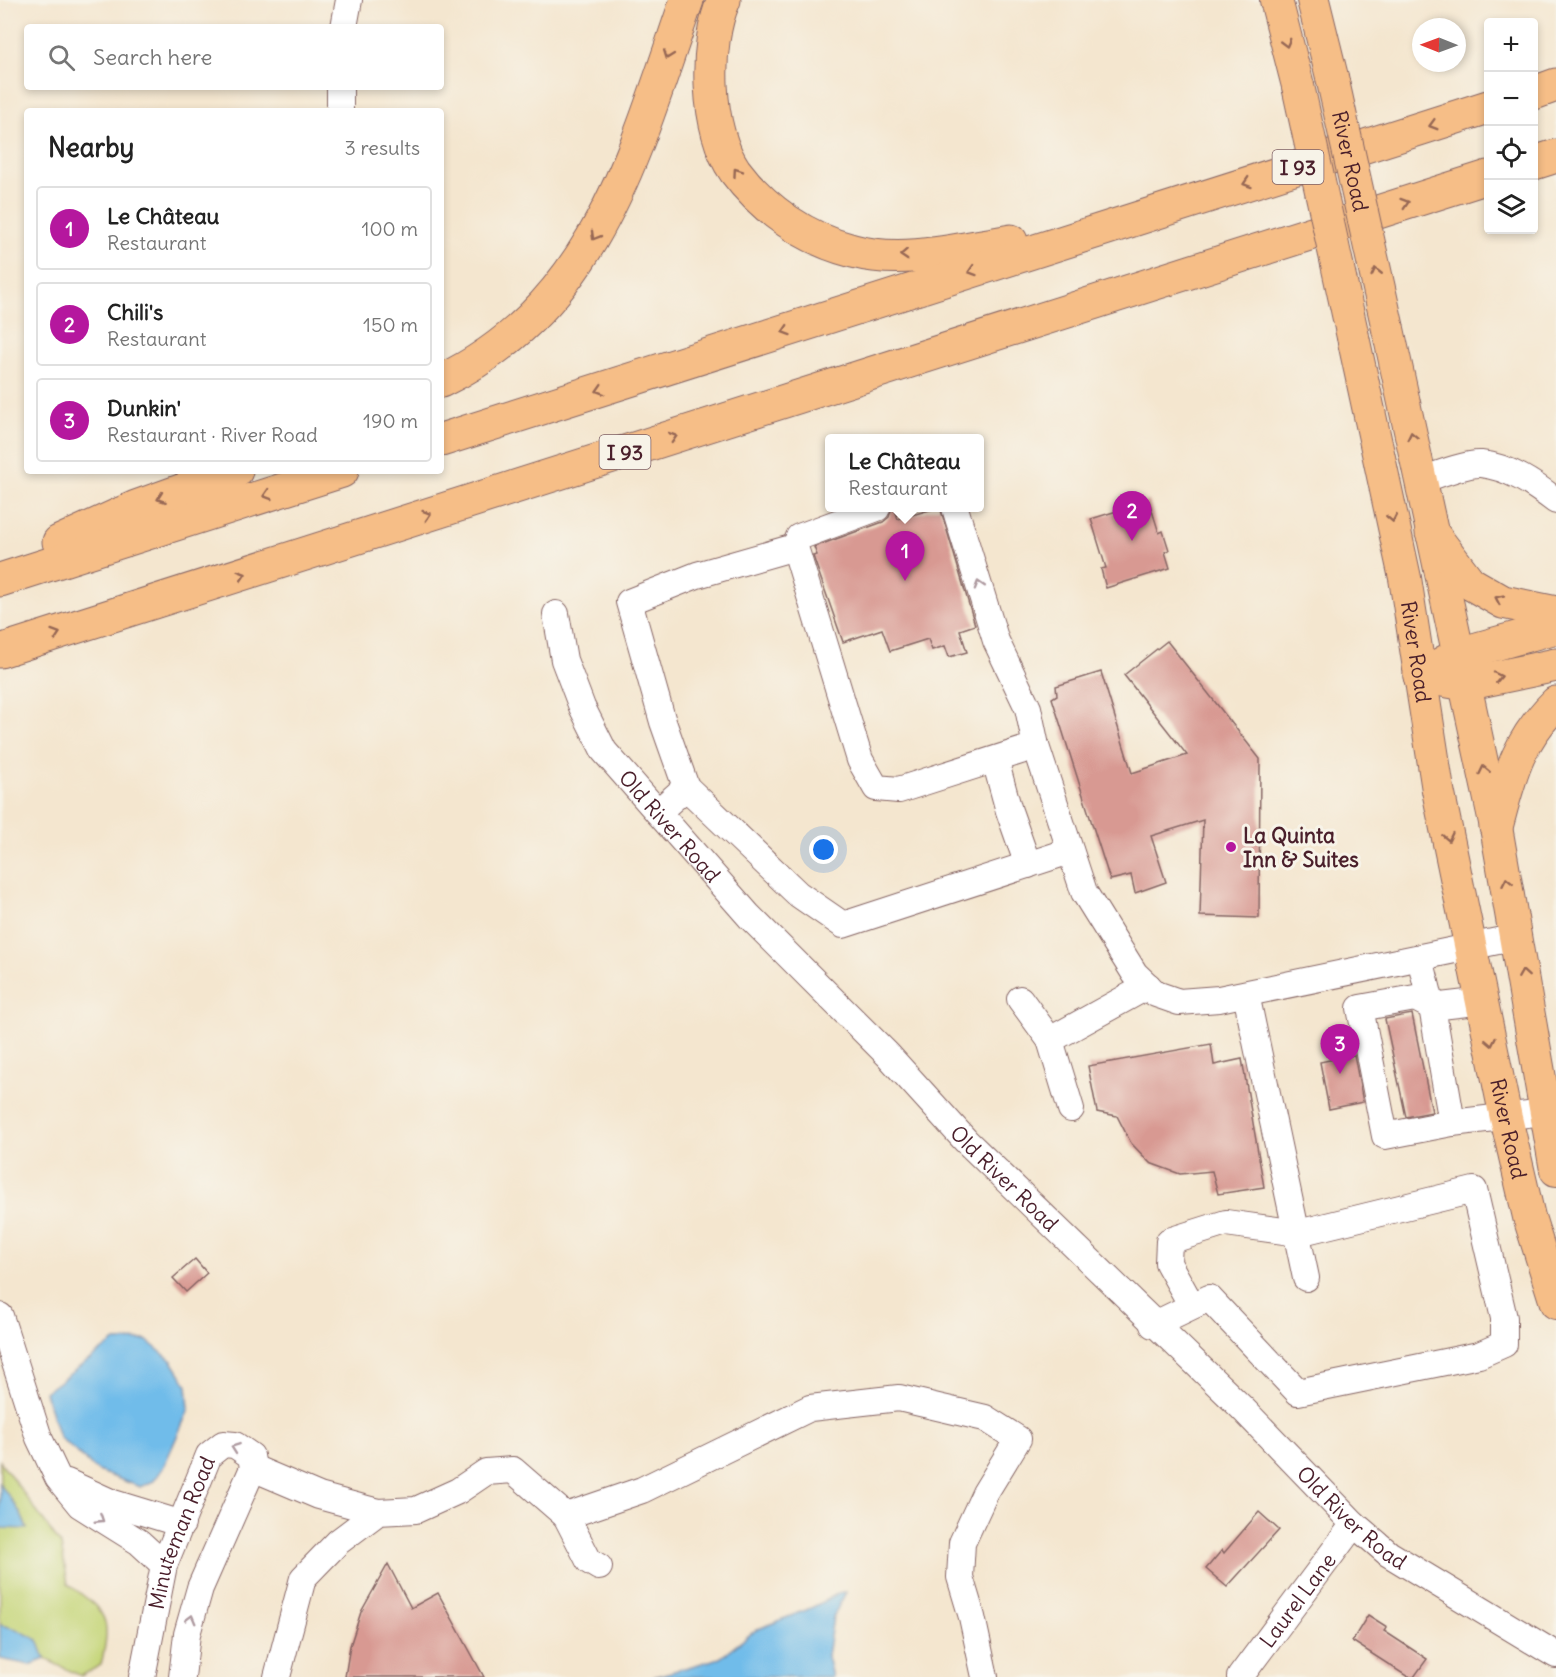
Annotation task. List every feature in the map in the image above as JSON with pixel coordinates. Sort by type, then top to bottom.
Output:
[{"type":"highway","points":[[444,379],[484,357],[523,326],[582,257],[610,209],[687,0]]},
{"type":"highway","points":[[724,0],[717,16],[710,54],[711,88],[720,134],[734,169],[757,197],[785,221],[818,239],[854,252],[893,256],[933,254],[1107,227]]},
{"type":"highway","points":[[1538,91],[1556,85]]},
{"type":"highway","name":"I 93","points":[[444,439],[1484,108]]},
{"type":"highway","points":[[1538,161],[1556,156]]},
{"type":"highway","points":[[1538,171],[1556,167]]},
{"type":"highway","name":"I 93","points":[[0,651],[1484,180]]},
{"type":"highway","points":[[0,569],[136,507],[228,474]]},
{"type":"highway","points":[[0,580],[333,474]]},
{"type":"highway","points":[[1432,533],[1470,583],[1503,602],[1556,613]]},
{"type":"highway","points":[[1462,669],[1556,627]]},
{"type":"highway","points":[[1420,676],[1462,669],[1556,665]]},
{"type":"highway","points":[[1496,827],[1510,774],[1528,734],[1556,702]]},
{"type":"main road","name":"River Road","points":[[1276,0],[1298,86],[1405,578],[1438,790],[1484,1001],[1506,1118],[1529,1217],[1556,1303]]},
{"type":"main road","name":"River Road","points":[[1313,0],[1389,329],[1496,827],[1517,937],[1544,1112],[1556,1170]]},
{"type":"street","points":[[345,24],[349,0]]},
{"type":"street","points":[[340,90],[340,108]]},
{"type":"street","points":[[1422,480],[1479,464],[1506,470],[1538,487],[1556,501]]},
{"type":"street","points":[[866,512],[799,537],[795,547],[860,760],[876,788],[899,790],[1036,746]]},
{"type":"street","points":[[957,512],[996,640],[1028,708],[1036,746],[1084,892],[1135,974],[1156,994],[1179,1002],[1219,999],[1420,958],[1472,944],[1517,937]]},
{"type":"street","points":[[795,547],[697,575],[629,602],[663,723],[686,787],[798,894],[843,925],[1070,851]]},
{"type":"street","name":"Old River Road","points":[[556,614],[564,660],[582,707],[604,751],[749,916],[888,1055],[966,1141],[1153,1325],[1242,1408],[1354,1524],[1398,1560],[1556,1655]]},
{"type":"street","points":[[995,760],[1009,811],[1028,865]]},
{"type":"street","points":[[658,812],[686,787]]},
{"type":"street","points":[[1420,958],[1432,1007],[1452,1123]]},
{"type":"street","points":[[1050,1040],[1148,986]]},
{"type":"street","points":[[1246,994],[1306,1278]]},
{"type":"street","points":[[1484,1001],[1432,1007],[1415,998],[1360,1008],[1385,1136],[1452,1123],[1544,1112]]},
{"type":"street","points":[[1020,999],[1050,1040],[1071,1109]]},
{"type":"street","points":[[1153,1325],[1209,1298],[1298,1392],[1479,1355],[1504,1344],[1504,1318],[1474,1190],[1298,1233],[1226,1223],[1169,1241],[1168,1263],[1192,1306]]},
{"type":"street","points":[[0,1316],[39,1438],[58,1478],[80,1505],[139,1542],[164,1565]]},
{"type":"street","points":[[566,1516],[642,1490],[810,1408],[899,1398],[985,1418],[1018,1439],[985,1493],[962,1543],[960,1577],[972,1617],[985,1677]]},
{"type":"street","name":"Minuteman Road","points":[[142,1677],[164,1565],[209,1455],[223,1444],[235,1445],[251,1456],[254,1468],[200,1588],[187,1634],[182,1677]]},
{"type":"street","points":[[254,1468],[320,1496],[378,1512],[416,1510],[458,1491],[486,1472],[513,1470],[566,1516],[589,1561],[599,1567]]},
{"type":"street","points":[[58,1478],[113,1503],[182,1524]]},
{"type":"street","points":[[277,1677],[303,1578],[338,1542],[378,1512]]},
{"type":"street","name":"Laurel Lane","points":[[1240,1677],[1354,1524]]},
{"type":"green space","points":[[0,1461],[61,1545],[68,1584],[91,1602],[103,1617],[106,1636],[101,1665],[81,1676],[45,1659],[38,1640],[16,1629],[0,1625],[0,1528],[27,1528],[20,1512],[0,1484]]},
{"type":"water","points":[[146,1340],[172,1361],[187,1385],[189,1409],[163,1468],[154,1481],[140,1487],[98,1471],[59,1437],[45,1392],[115,1341]]},
{"type":"water","points":[[0,1484],[20,1512],[27,1529],[0,1528]]},
{"type":"water","points":[[846,1592],[833,1617],[827,1656],[832,1677],[653,1677],[720,1658],[756,1630],[813,1607],[839,1593]]},
{"type":"water","points":[[0,1625],[16,1629],[38,1640],[45,1659],[30,1665],[0,1659]]},
{"type":"building","points":[[1149,501],[1159,533],[1163,531],[1169,550],[1165,552],[1170,568],[1106,588],[1101,569],[1106,568],[1091,519]]},
{"type":"building","points":[[890,512],[896,512],[898,519],[922,512],[941,512],[975,625],[960,630],[967,652],[949,657],[945,646],[932,650],[928,639],[890,651],[882,629],[843,642],[813,556],[817,555],[814,547],[883,522]]},
{"type":"building","points":[[1167,641],[1260,759],[1259,918],[1200,916],[1203,820],[1151,836],[1166,882],[1135,893],[1131,875],[1110,880],[1052,698],[1057,695],[1056,686],[1101,672],[1132,773],[1187,755],[1124,675]]},
{"type":"building","points":[[1412,1014],[1432,1112],[1406,1117],[1385,1019]]},
{"type":"building","points":[[1211,1044],[1214,1065],[1242,1059],[1264,1187],[1218,1194],[1212,1171],[1180,1174],[1150,1163],[1131,1143],[1117,1116],[1097,1112],[1088,1066]]},
{"type":"building","points":[[1354,1055],[1363,1102],[1329,1109],[1320,1062]]},
{"type":"building","points":[[195,1259],[207,1273],[186,1292],[173,1278]]},
{"type":"building","points":[[1259,1512],[1279,1530],[1227,1587],[1206,1569],[1222,1550],[1224,1553]]},
{"type":"building","points":[[388,1564],[411,1608],[438,1593],[484,1677],[345,1677],[350,1646],[361,1612]]},
{"type":"building","points":[[1368,1615],[1387,1627],[1384,1631],[1427,1659],[1414,1677],[1408,1677],[1352,1641]]},
{"type":"place","name":"Chili's","points":[[1132,541]]},
{"type":"place","name":"Le Château","points":[[905,581]]},
{"type":"place","name":"La Quinta Inn & Suites","points":[[1231,847]]},
{"type":"place","name":"Dunkin'","points":[[1340,1074]]}]
